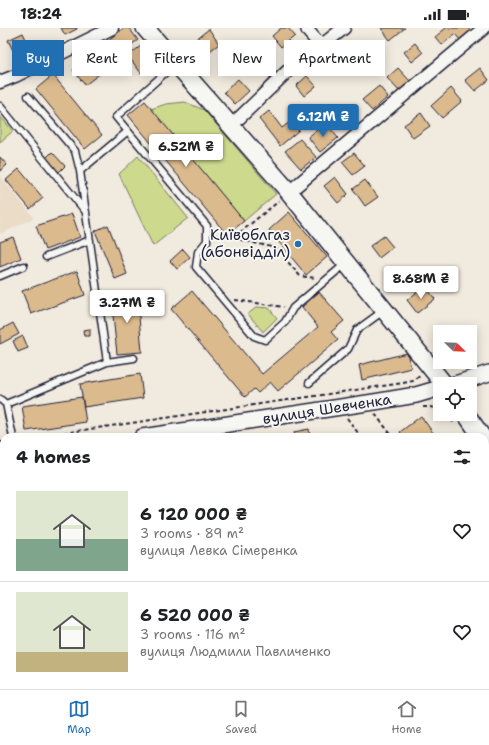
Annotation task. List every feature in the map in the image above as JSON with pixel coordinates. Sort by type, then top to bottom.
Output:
[{"type":"main road","points":[[145,28],[156,40]]},
{"type":"main road","points":[[187,76],[289,192],[438,377]]},
{"type":"main road","points":[[471,421],[479,433]]},
{"type":"street","points":[[0,82],[112,28]]},
{"type":"street","points":[[307,28],[316,40]]},
{"type":"street","points":[[329,40],[344,28]]},
{"type":"street","points":[[289,192],[484,28]]},
{"type":"street","points":[[231,126],[284,75]]},
{"type":"street","points":[[477,377],[489,373]]},
{"type":"street","name":"вулиця Шевченка","points":[[198,433],[340,407],[416,395],[433,390]]},
{"type":"lane","points":[[162,76],[116,117],[207,226],[207,241],[198,252],[196,266],[254,336],[265,340],[285,322],[293,308],[346,263]]},
{"type":"lane","points":[[28,96],[75,151],[80,171],[107,362]]},
{"type":"lane","points":[[0,106],[86,212]]},
{"type":"lane","points":[[80,171],[128,131]]},
{"type":"lane","points":[[46,257],[90,240]]},
{"type":"lane","points":[[0,276],[24,266]]},
{"type":"lane","points":[[309,382],[348,349],[357,330],[385,311]]},
{"type":"lane","points":[[6,404],[107,362],[134,358]]},
{"type":"lane","points":[[0,399],[6,404],[12,433]]},
{"type":"path","points":[[233,238],[289,192]]},
{"type":"path","points":[[207,233],[276,248],[300,276],[326,280]]},
{"type":"path","points":[[222,298],[293,308]]},
{"type":"path","points":[[63,433],[403,382]]},
{"type":"path","points":[[367,403],[390,433]]},
{"type":"path","points":[[340,407],[358,433]]},
{"type":"shaded area","points":[[0,176],[34,218],[0,234]]},
{"type":"green space","points":[[185,102],[204,110],[276,194],[244,221],[151,109],[166,104]]},
{"type":"green space","points":[[0,116],[13,131],[0,142]]},
{"type":"green space","points":[[138,156],[188,218],[153,246],[119,174]]},
{"type":"green space","points":[[257,307],[269,308],[277,318],[263,332],[248,314]]},
{"type":"building","points":[[61,28],[77,28],[77,29],[65,35]]},
{"type":"building","points":[[124,28],[129,28],[138,40],[132,44],[132,40],[108,40]]},
{"type":"building","points":[[281,28],[288,28],[295,36],[290,40],[284,40],[284,45],[281,47],[272,36]]},
{"type":"building","points":[[381,28],[405,28],[390,40]]},
{"type":"building","points":[[446,28],[468,28],[471,32],[461,41],[455,34],[442,45],[435,37]]},
{"type":"building","points":[[209,29],[218,45],[210,51],[210,40],[195,40]]},
{"type":"building","points":[[23,33],[26,40],[12,40],[12,48],[8,40]]},
{"type":"building","points":[[415,43],[423,53],[412,62],[404,52]]},
{"type":"building","points":[[140,47],[140,72],[132,61],[132,53]]},
{"type":"building","points":[[398,68],[410,81],[399,91],[387,78]]},
{"type":"building","points":[[480,68],[489,80],[475,91],[465,80]]},
{"type":"building","points":[[54,76],[102,135],[85,149],[36,89]]},
{"type":"building","points":[[78,76],[97,76],[85,85]]},
{"type":"building","points":[[307,76],[316,86],[304,96],[296,86]]},
{"type":"building","points":[[238,79],[249,91],[235,104],[224,92]]},
{"type":"building","points":[[379,86],[388,97],[372,111],[362,100]]},
{"type":"building","points":[[451,88],[462,101],[442,118],[431,106]]},
{"type":"building","points":[[145,101],[244,221],[227,235],[128,115]]},
{"type":"building","points":[[269,111],[282,128],[291,121],[299,130],[280,146],[259,119]]},
{"type":"building","points":[[421,113],[430,126],[413,138],[404,125]]},
{"type":"building","points":[[326,123],[338,138],[320,152],[308,137]]},
{"type":"building","points":[[300,139],[316,157],[301,169],[285,151]]},
{"type":"building","points":[[52,152],[65,166],[58,173],[45,159]]},
{"type":"building","points":[[354,153],[365,166],[353,175],[342,162]]},
{"type":"building","points":[[0,157],[7,165],[0,171]]},
{"type":"building","points":[[19,169],[43,198],[30,209],[6,180]]},
{"type":"building","points":[[335,177],[348,194],[338,203],[324,186]]},
{"type":"building","points":[[365,180],[378,197],[365,206],[353,189]]},
{"type":"building","name":"Київоблгаз (абонвідділ)","points":[[289,212],[327,257],[306,275],[269,230]]},
{"type":"building","points":[[72,214],[80,237],[45,250],[36,226]]},
{"type":"building","points":[[108,225],[127,274],[115,279],[95,231]]},
{"type":"building","points":[[384,236],[393,247],[379,258],[370,246]]},
{"type":"building","points":[[13,237],[21,258],[0,267],[0,242]]},
{"type":"building","points":[[183,249],[190,257],[177,269],[170,261]]},
{"type":"building","points":[[77,271],[85,295],[31,314],[22,291]]},
{"type":"building","points":[[425,286],[435,299],[417,313],[407,300]]},
{"type":"building","points":[[192,291],[262,374],[318,327],[302,307],[319,292],[344,321],[331,332],[338,340],[278,391],[270,382],[258,393],[254,389],[245,397],[171,309]]},
{"type":"building","points":[[137,293],[142,352],[117,354],[111,296]]},
{"type":"building","points":[[13,323],[19,334],[0,344],[0,330]]},
{"type":"building","points":[[90,329],[90,336],[84,336],[83,330]]},
{"type":"building","points":[[23,336],[28,348],[18,352],[13,341]]},
{"type":"building","points":[[407,353],[411,368],[362,380],[359,365]]},
{"type":"building","points":[[140,374],[143,398],[84,407],[80,384]]},
{"type":"building","points":[[82,397],[86,422],[26,431],[22,406]]},
{"type":"building","points":[[421,416],[433,433],[401,433],[400,432]]},
{"type":"building","points":[[309,429],[310,433],[294,433]]},
{"type":"place","name":"Київоблгаз (абонвідділ)","points":[[298,244]]}]
